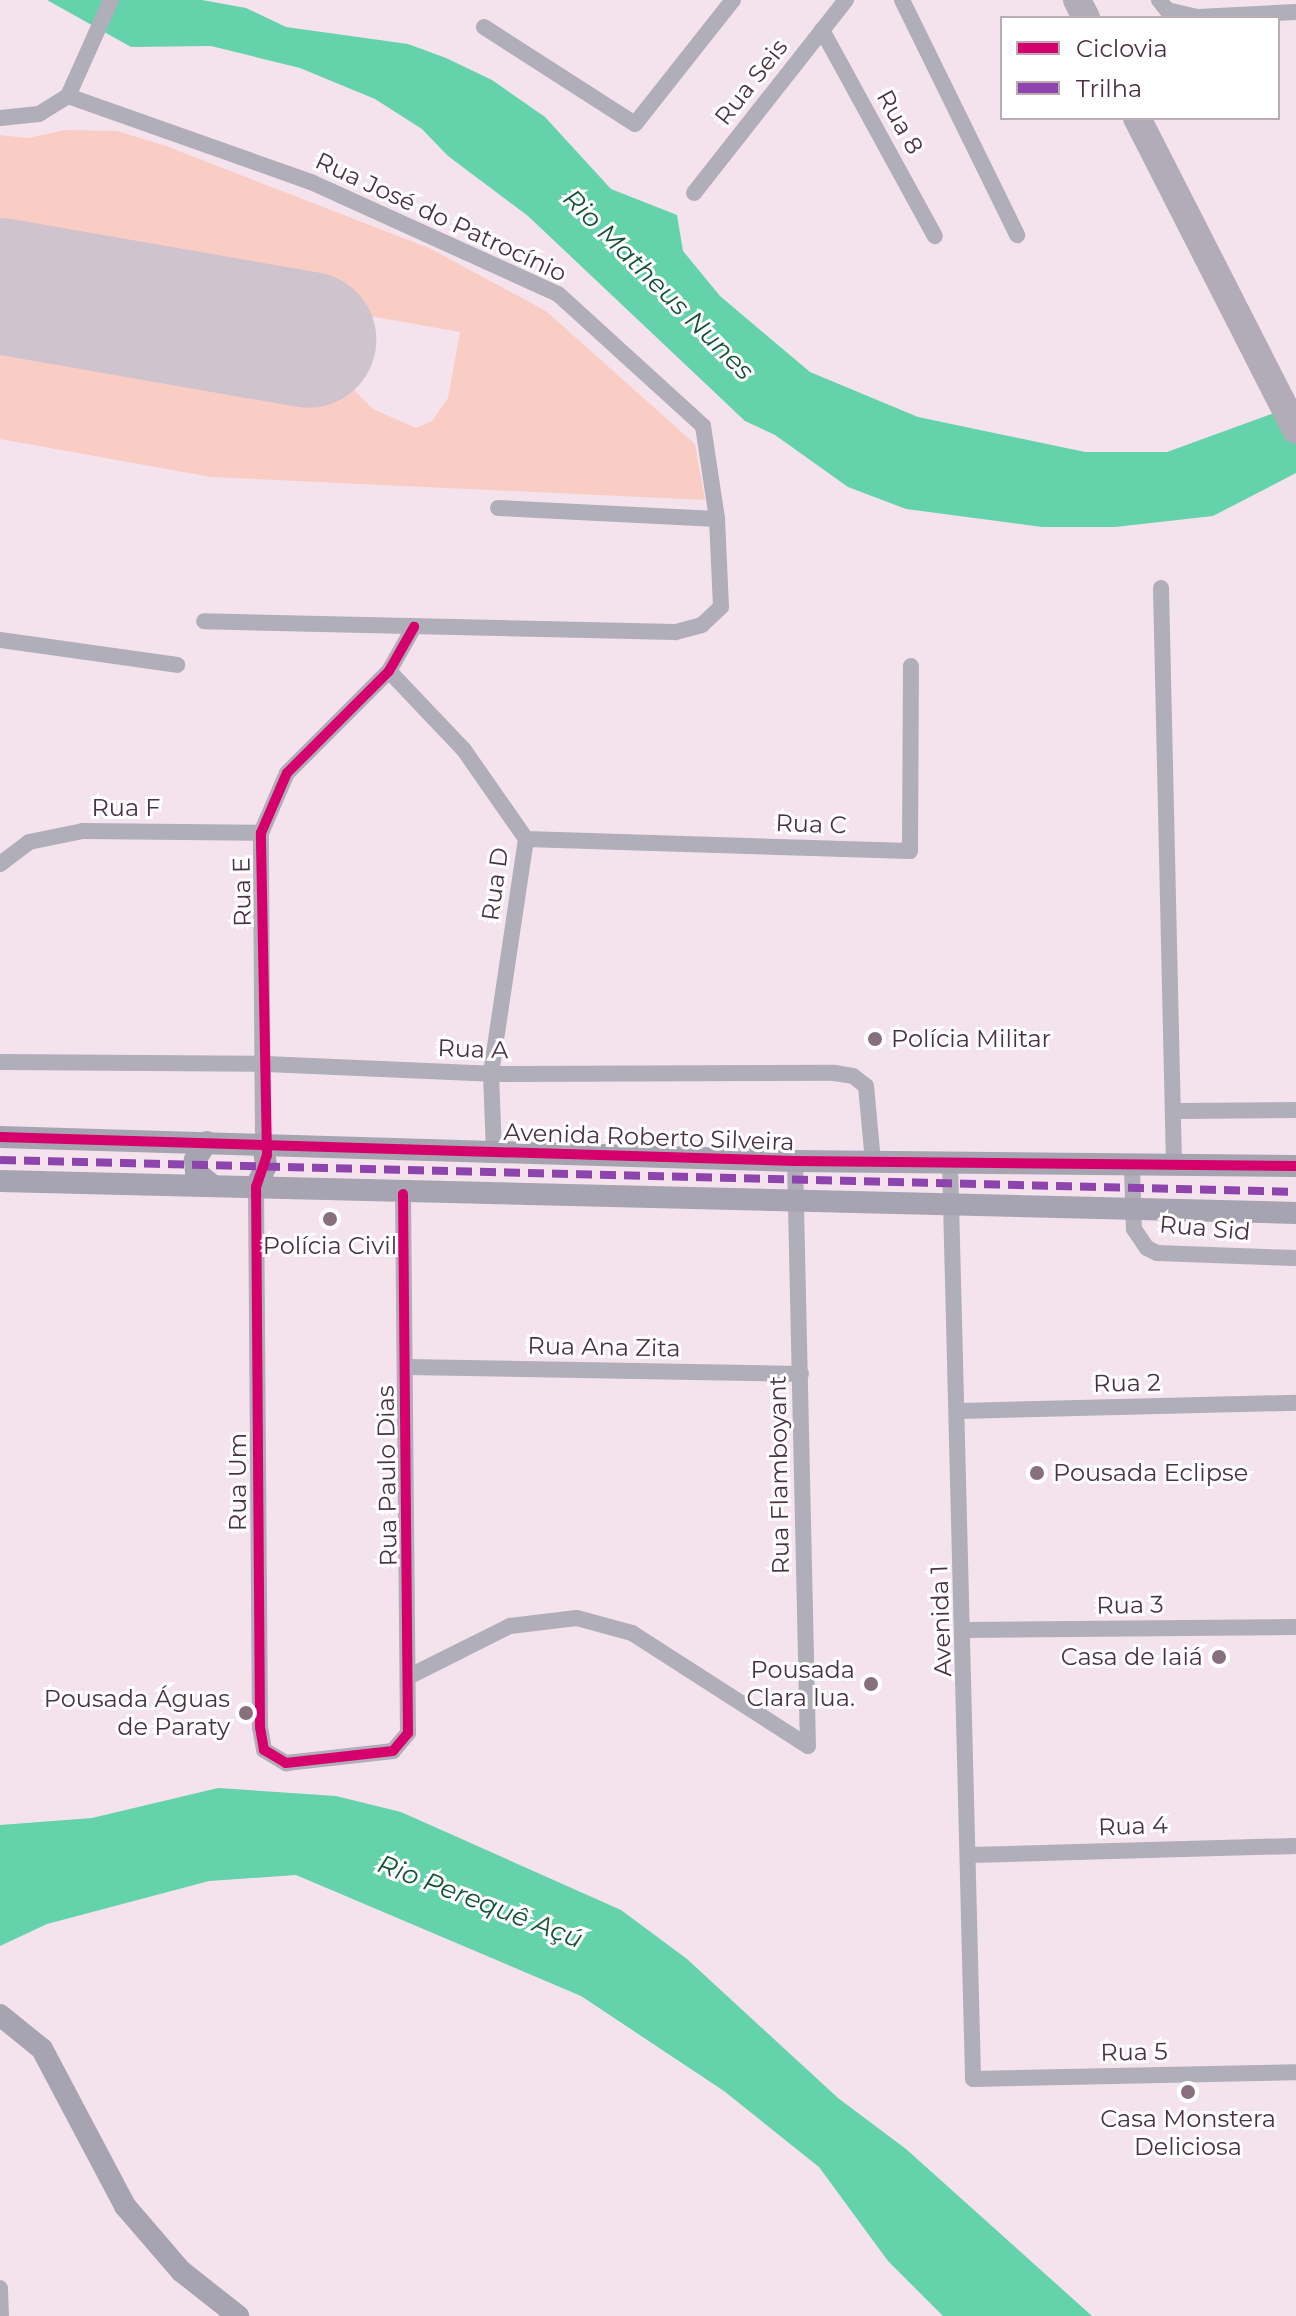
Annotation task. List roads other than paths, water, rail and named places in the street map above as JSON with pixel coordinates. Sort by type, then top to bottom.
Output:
[{"type":"highway","points":[[1138,120],[1296,430]]},
{"type":"street","points":[[0,118],[39,114],[68,96],[95,42],[111,0]]},
{"type":"street","points":[[484,27],[635,124],[733,0]]},
{"type":"street","name":"Rua Seis","points":[[694,193],[846,0]]},
{"type":"street","points":[[902,0],[1017,235]]},
{"type":"street","points":[[1159,0],[1167,10],[1186,16],[1296,12]]},
{"type":"street","name":"Rua 8","points":[[822,30],[935,236]]},
{"type":"street","name":"Rua José do Patrocínio","points":[[68,96],[311,182],[558,294],[703,426],[717,519],[721,607],[702,625],[675,632],[204,621]]},
{"type":"street","points":[[498,508],[717,519]]},
{"type":"street","points":[[1161,588],[1174,1167]]},
{"type":"street","name":"Rua E","points":[[263,1143],[266,1064],[261,833],[287,773],[389,671],[414,627]]},
{"type":"street","points":[[0,640],[177,665]]},
{"type":"street","name":"Rua C","points":[[526,839],[910,851],[911,666]]},
{"type":"street","name":"Rua D","points":[[389,671],[464,750],[526,839],[491,1074],[494,1152]]},
{"type":"street","name":"Rua F","points":[[0,864],[29,842],[83,831],[261,833]]},
{"type":"street","name":"Rua A","points":[[0,1062],[266,1064],[491,1074],[853,1076],[866,1086],[873,1161]]},
{"type":"street","points":[[1175,1111],[1296,1110]]},
{"type":"street","name":"Avenida Roberto Silveira","points":[[0,1137],[795,1161],[1132,1167],[1296,1166]]},
{"type":"street","points":[[207,1142],[195,1160],[196,1172],[213,1186]]},
{"type":"street","points":[[256,1187],[266,1166],[263,1143]]},
{"type":"street","name":"Rua Flamboyant","points":[[410,1676],[510,1626],[577,1618],[632,1633],[808,1746],[795,1161]]},
{"type":"street","name":"Avenida 1","points":[[950,1162],[971,1855],[973,2079]]},
{"type":"street","name":"Rua Sid","points":[[1132,1167],[1133,1209],[1138,1238],[1157,1253],[1296,1258]]},
{"type":"street","points":[[0,1181],[403,1194],[1296,1213]]},
{"type":"street","name":"Rua Um","points":[[256,1187],[260,1727],[264,1750],[286,1763],[393,1751]]},
{"type":"street","name":"Rua Paulo Dias","points":[[393,1751],[408,1733],[410,1676],[403,1194]]},
{"type":"street","name":"Rua Ana Zita","points":[[406,1367],[801,1374]]},
{"type":"street","name":"Rua 2","points":[[959,1411],[1296,1403]]},
{"type":"street","name":"Rua 3","points":[[965,1630],[1296,1627]]},
{"type":"street","name":"Rua 4","points":[[971,1855],[1296,1846]]},
{"type":"street","points":[[0,2015],[42,2049],[125,2206],[181,2271],[238,2316]]},
{"type":"street","name":"Rua 5","points":[[973,2079],[1296,2072]]},
{"type":"street","points":[[0,2288],[1,2316]]},
{"type":"water","name":"Rio Matheus Nunes","points":[[47,0],[202,0],[246,8],[286,27],[408,44],[446,58],[492,80],[545,117],[611,189],[677,215],[683,251],[720,296],[810,372],[918,417],[1085,452],[1167,452],[1296,405],[1296,473],[1213,516],[1115,527],[1042,527],[906,509],[848,487],[775,435],[745,421],[528,216],[448,156],[422,129],[375,99],[300,68],[211,46],[131,47]]},
{"type":"water","name":"Rio Perequê Açú","points":[[218,1788],[336,1796],[401,1812],[621,1910],[687,1959],[838,2098],[906,2149],[1092,2316],[943,2316],[888,2261],[819,2167],[724,2091],[581,1996],[296,1875],[209,1881],[47,1924],[0,1946],[0,1825],[92,1818]]},
{"type":"place","name":"Polícia Militar","points":[[875,1039]]},
{"type":"place","name":"Polícia Civil","points":[[330,1219]]},
{"type":"place","name":"Pousada Eclipse","points":[[1037,1473]]},
{"type":"place","name":"Casa de Iaiá","points":[[1219,1657]]},
{"type":"place","name":"Pousada Clara lua.","points":[[871,1684]]},
{"type":"place","name":"Pousada Águas de Paraty","points":[[246,1713]]},
{"type":"place","name":"Casa Monstera Deliciosa","points":[[1188,2092]]}]
